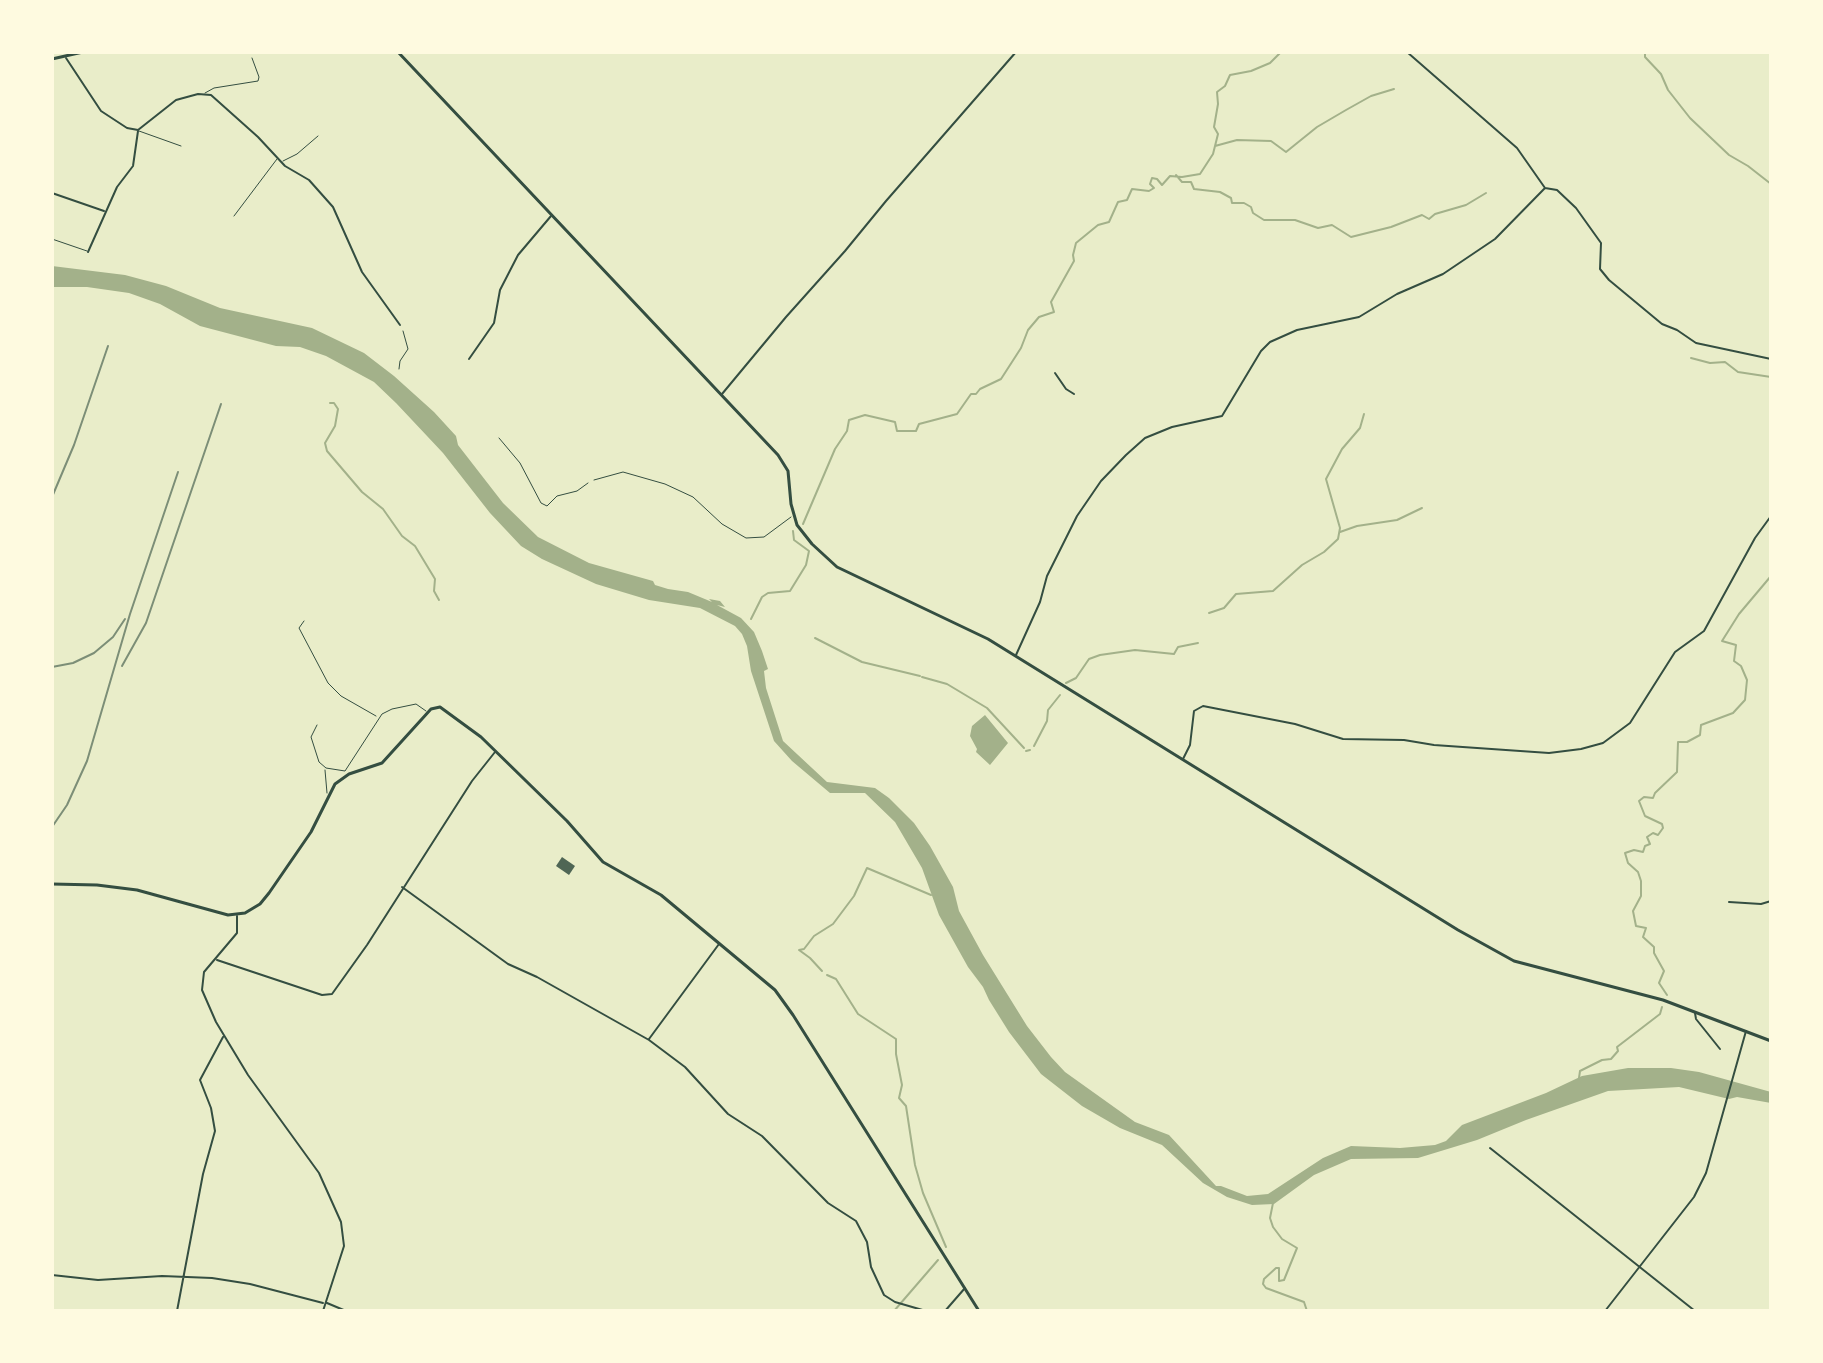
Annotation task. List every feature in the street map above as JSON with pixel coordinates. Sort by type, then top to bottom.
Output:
[{"type":"main road","points":[[52,59],[83,52]]},
{"type":"main road","points":[[398,52],[783,462],[790,483],[793,517],[799,529],[837,567],[965,627],[1015,656],[1458,930],[1514,961],[1620,988],[1771,1041]]},
{"type":"main road","points":[[52,884],[137,890],[237,916],[256,907],[269,893],[311,832],[335,784],[346,775],[382,763],[428,712],[437,706],[444,709],[496,751],[567,821],[602,861],[661,895],[762,978],[786,1004],[979,1311]]},
{"type":"street","points":[[722,395],[1016,52]]},
{"type":"street","points":[[1407,52],[1517,148],[1545,188]]},
{"type":"street","points":[[66,57],[68,65],[101,111],[123,127],[138,130]]},
{"type":"street","points":[[88,252],[117,187],[133,166],[138,130],[176,100],[205,93],[225,107],[281,163],[309,180],[333,207],[362,272],[400,325]]},
{"type":"street","points":[[1015,656],[1040,602],[1047,576],[1077,516],[1101,481],[1145,438],[1172,427],[1222,416],[1261,351],[1270,342],[1297,330],[1359,317],[1397,294],[1443,274],[1495,239],[1545,188],[1553,188],[1562,194],[1585,218],[1597,236],[1602,251],[1599,266],[1602,273],[1662,324],[1696,343],[1771,359]]},
{"type":"street","points":[[52,193],[105,211]]},
{"type":"street","points":[[469,359],[494,323],[500,290],[518,255],[551,215]]},
{"type":"street","points":[[1055,373],[1066,389],[1074,394]]},
{"type":"street","points":[[1183,760],[1190,745],[1194,711],[1203,706],[1270,718],[1343,739],[1404,740],[1549,753],[1603,743],[1630,723],[1675,652],[1704,631],[1755,538],[1771,516]]},
{"type":"street","points":[[215,960],[330,995],[369,941],[472,781],[496,751]]},
{"type":"street","points":[[402,887],[508,964],[649,1040],[696,1076],[728,1114],[765,1138],[828,1203],[857,1222],[867,1242],[871,1267],[884,1295],[896,1303],[926,1311]]},
{"type":"street","points":[[1729,902],[1761,904],[1771,901]]},
{"type":"street","points":[[237,916],[239,925],[236,935],[204,972],[202,990],[224,1037],[319,1173],[341,1222],[345,1244],[323,1311]]},
{"type":"street","points":[[649,1040],[702,963],[719,944]]},
{"type":"street","points":[[1695,1012],[1696,1019],[1720,1049]]},
{"type":"street","points":[[1605,1311],[1694,1197],[1706,1173],[1746,1031]]},
{"type":"street","points":[[177,1311],[204,1171],[215,1131],[201,1079],[219,1041],[224,1037]]},
{"type":"street","points":[[1490,1148],[1695,1311]]},
{"type":"street","points":[[52,1275],[98,1280],[185,1276],[244,1283],[326,1303],[346,1311]]},
{"type":"street","points":[[945,1311],[965,1288]]},
{"type":"lane","points":[[205,93],[217,87],[258,81],[252,58]]},
{"type":"lane","points":[[138,130],[181,146]]},
{"type":"lane","points":[[281,163],[318,136]]},
{"type":"lane","points":[[234,216],[277,159]]},
{"type":"lane","points":[[52,239],[88,252]]},
{"type":"lane","points":[[594,480],[623,472],[665,484],[693,497],[722,524],[746,538],[764,537],[793,517]]},
{"type":"lane","points":[[304,621],[299,630],[328,683],[341,696],[378,718]]},
{"type":"lane","points":[[317,725],[311,739],[318,761],[325,768],[345,771],[378,718],[392,709],[416,704],[428,712]]},
{"type":"lane","points":[[325,768],[326,790],[330,794]]},
{"type":"path","points":[[399,369],[408,349],[400,325]]},
{"type":"path","points":[[499,438],[520,463],[541,503],[547,506],[557,496],[577,491],[590,481]]},
{"type":"shaded area","points":[[52,266],[125,275],[166,286],[220,308],[312,328],[364,353],[434,412],[456,436],[458,445],[503,503],[538,537],[589,563],[712,602],[709,599],[720,601],[725,607],[717,605],[741,618],[754,632],[768,669],[764,671],[766,688],[783,741],[827,782],[875,788],[914,823],[953,887],[959,911],[983,955],[1027,1026],[1051,1057],[1065,1072],[1135,1122],[1169,1135],[1216,1186],[1247,1196],[1268,1194],[1323,1158],[1351,1146],[1400,1148],[1435,1145],[1446,1141],[1462,1125],[1582,1076],[1628,1068],[1671,1068],[1699,1072],[1771,1092],[1771,1103],[1737,1097],[1729,1099],[1679,1087],[1608,1091],[1477,1140],[1418,1158],[1351,1159],[1314,1175],[1274,1204],[1252,1205],[1227,1197],[1203,1183],[1162,1145],[1120,1128],[1082,1106],[1041,1074],[1009,1032],[968,967],[939,915],[922,868],[895,822],[865,793],[830,793],[792,761],[774,741],[751,671],[747,646],[735,626],[700,608],[649,600],[596,584],[521,546],[490,513],[443,453],[396,403],[374,382],[326,356],[300,347],[276,346],[200,326],[160,304],[129,293],[87,287],[52,287]]},
{"type":"shaded area","points":[[985,715],[1008,743],[990,765],[976,752],[970,736],[972,726]]},
{"type":"building","points":[[562,857],[575,866],[569,875],[556,866]]},
{"type":"waterway","points":[[803,524],[835,449],[847,431],[849,420],[865,415],[895,422],[897,431],[916,431],[919,424],[957,414],[971,394],[1001,379],[1021,348],[1028,330],[1039,317],[1054,312],[1051,302],[1074,261],[1076,243],[1098,225],[1109,222],[1118,202],[1127,200],[1132,189],[1149,191],[1154,188],[1150,184],[1152,178],[1162,185],[1170,176],[1200,174],[1213,154],[1218,134],[1214,127],[1217,92],[1225,86],[1230,75],[1270,63],[1281,52]]},
{"type":"waterway","points":[[1645,52],[1645,57],[1661,74],[1668,90],[1690,118],[1729,155],[1771,184]]},
{"type":"waterway","points":[[1215,146],[1237,140],[1271,141],[1286,152],[1317,127],[1346,110],[1371,96],[1394,89]]},
{"type":"waterway","points":[[1176,175],[1182,182],[1191,182],[1194,189],[1220,192],[1231,198],[1232,203],[1244,203],[1264,220],[1295,220],[1318,228],[1332,225],[1351,237],[1422,215],[1429,219],[1435,214],[1466,205],[1486,193]]},
{"type":"waterway","points":[[1691,358],[1710,363],[1725,362],[1738,372],[1771,377]]},
{"type":"waterway","points":[[330,403],[338,409],[335,426],[325,443],[327,451],[362,492],[383,509],[402,536],[415,546],[435,579],[434,591],[439,600]]},
{"type":"waterway","points":[[1209,613],[1224,608],[1236,594],[1273,591],[1338,539],[1340,528],[1326,479],[1342,449],[1360,428],[1364,414]]},
{"type":"waterway","points":[[1340,532],[1397,520],[1422,508]]},
{"type":"waterway","points":[[751,619],[762,597],[768,593],[790,591],[806,565],[809,551],[794,540],[793,531]]},
{"type":"waterway","points":[[1667,995],[1659,983],[1664,971],[1654,947],[1643,937],[1646,928],[1636,926],[1633,911],[1641,896],[1641,881],[1625,853],[1634,850],[1643,852],[1645,846],[1650,844],[1647,837],[1653,833],[1658,835],[1663,828],[1662,824],[1645,816],[1639,801],[1644,797],[1653,798],[1677,772],[1678,742],[1687,742],[1700,735],[1701,725],[1733,713],[1745,700],[1747,680],[1741,666],[1734,661],[1736,645],[1722,641],[1739,614],[1771,576]]},
{"type":"waterway","points":[[815,638],[862,662],[920,676]]},
{"type":"waterway","points":[[1066,683],[1076,678],[1089,659],[1100,655],[1135,650],[1174,654],[1178,647],[1198,643]]},
{"type":"waterway","points":[[922,677],[947,684],[987,708],[1024,748]]},
{"type":"waterway","points":[[1034,746],[1047,721],[1048,710],[1060,695]]},
{"type":"waterway","points":[[1026,751],[1030,750]]},
{"type":"waterway","points":[[822,971],[799,950],[833,924],[854,896],[867,868],[931,895]]},
{"type":"waterway","points":[[827,975],[836,979],[858,1014],[896,1039],[902,1085],[899,1098],[906,1106],[915,1165],[923,1193],[946,1247]]},
{"type":"waterway","points":[[1579,1078],[1580,1071],[1611,1059],[1618,1051],[1617,1047],[1660,1014],[1662,1007]]},
{"type":"waterway","points":[[1273,1203],[1270,1218],[1273,1227],[1282,1239],[1297,1248],[1284,1280],[1279,1281],[1279,1268],[1276,1268],[1263,1284],[1266,1288],[1304,1302],[1307,1311]]},
{"type":"waterway","points":[[894,1311],[938,1260]]},
{"type":"railway","points":[[52,497],[74,445],[108,346]]},
{"type":"railway","points":[[122,666],[146,623],[221,404]]},
{"type":"railway","points":[[52,827],[67,805],[87,761],[130,614],[178,472]]},
{"type":"railway","points":[[52,667],[73,663],[94,653],[113,637],[125,619]]}]
